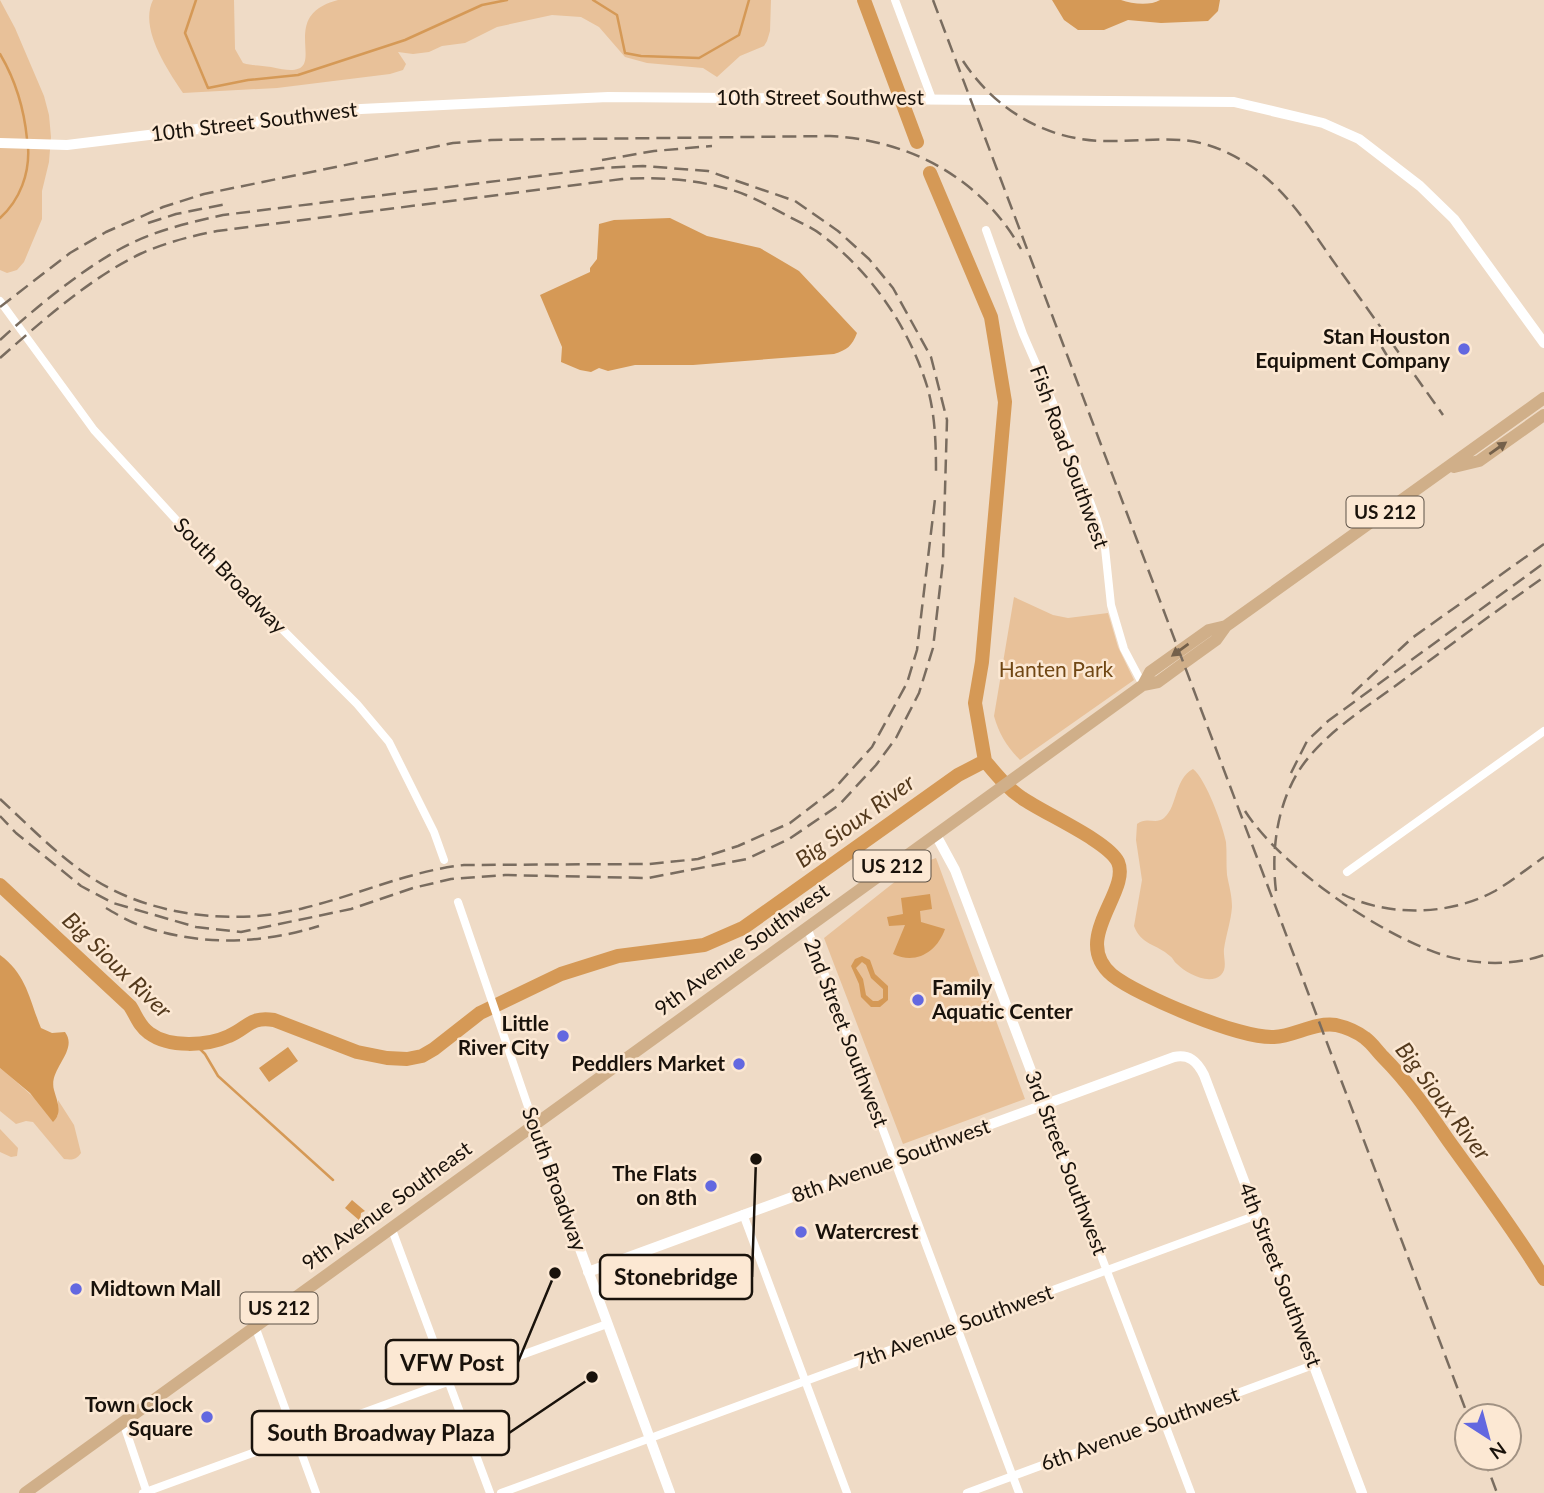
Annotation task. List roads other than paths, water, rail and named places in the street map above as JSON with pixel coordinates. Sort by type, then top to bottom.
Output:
[{"type":"main road","name":"10th Street Southwest","points":[[0,143],[67,145],[361,109],[608,97],[1234,102],[1323,123],[1359,139],[1420,186],[1454,219],[1544,342]]},
{"type":"main road","name":"9th Avenue Southwest","points":[[534,1124],[1143,685],[1150,672],[1209,630],[1226,626],[1544,398]]},
{"type":"main road","points":[[1447,468],[1479,461],[1544,415]]},
{"type":"main road","name":"9th Avenue Southeast","points":[[25,1493],[534,1124]]},
{"type":"street","points":[[895,0],[932,99]]},
{"type":"street","name":"Fish Road Southwest","points":[[986,230],[1023,334],[1053,403],[1097,520],[1105,548],[1111,605],[1124,649],[1143,685]]},
{"type":"street","name":"South Broadway","points":[[0,301],[94,429],[212,559],[357,704],[389,743],[434,832],[444,860]]},
{"type":"street","points":[[1347,872],[1544,731]]},
{"type":"street","name":"3rd Street Southwest","points":[[936,835],[955,870],[1191,1493]]},
{"type":"street","name":"South Broadway","points":[[458,902],[534,1124],[670,1493]]},
{"type":"street","name":"2nd Street Southwest","points":[[807,928],[1019,1493]]},
{"type":"street","name":"8th Avenue Southwest","points":[[588,1272],[1174,1057],[1183,1056],[1194,1060]]},
{"type":"street","name":"4th Street Southwest","points":[[1194,1060],[1204,1075],[1362,1493]]},
{"type":"street","points":[[743,1214],[847,1493]]},
{"type":"street","name":"7th Avenue Southwest","points":[[500,1493],[1257,1214]]},
{"type":"street","points":[[391,1227],[490,1493]]},
{"type":"street","points":[[123,1422],[145,1492],[607,1324]]},
{"type":"street","points":[[255,1326],[316,1493]]},
{"type":"street","name":"6th Avenue Southwest","points":[[967,1493],[1313,1365]]},
{"type":"waterway","points":[[196,0],[185,33],[208,88],[248,80],[298,75],[405,40],[482,5],[507,0]]},
{"type":"waterway","points":[[593,0],[617,15],[625,53],[699,58],[739,35],[749,0]]},
{"type":"waterway","points":[[864,0],[917,142]]},
{"type":"waterway","points":[[0,54],[18,95],[27,139]]},
{"type":"waterway","points":[[0,218],[13,203],[22,185],[28,146]]},
{"type":"waterway","points":[[930,173],[991,317],[1005,402],[982,662],[975,703],[985,761]]},
{"type":"waterway","name":"Big Sioux River","points":[[985,761],[1017,794],[1089,836],[1118,862],[1120,874],[1117,887],[1104,916],[1097,946],[1101,961],[1112,975],[1144,994],[1190,1015],[1238,1031],[1274,1037],[1320,1025],[1336,1025],[1365,1038],[1417,1097],[1510,1226],[1544,1279]]},
{"type":"waterway","name":"Big Sioux River","points":[[0,885],[130,1006],[143,1027],[157,1038],[188,1044],[210,1042],[229,1036],[254,1021],[266,1019],[357,1052],[407,1059],[422,1056],[434,1049],[480,1013],[561,974],[618,956],[704,945],[743,928],[958,775],[985,761]]},
{"type":"waterway","points":[[194,1043],[205,1054],[218,1076],[333,1180]]},
{"type":"railway","points":[[933,0],[1463,1402]]},
{"type":"railway","points":[[963,61],[991,95],[1008,109],[1045,129],[1088,140],[1193,141],[1225,152],[1259,172],[1298,211],[1443,415]]},
{"type":"railway","points":[[0,307],[70,253],[106,232],[163,207],[204,194],[453,143],[491,140],[830,136],[860,139],[915,155],[964,183],[986,202],[1021,249]]},
{"type":"railway","points":[[602,160],[654,151],[712,146]]},
{"type":"railway","points":[[0,340],[58,291],[105,258],[145,237],[197,221],[223,215],[602,168],[643,166],[708,171],[795,201],[838,231],[869,259],[893,288],[931,357],[947,420],[943,561],[933,648],[919,693],[896,738],[876,765],[839,805],[789,839],[747,859],[648,878],[505,875],[451,879],[413,888],[351,909],[241,932],[196,927],[113,903],[81,886],[16,833],[0,816]]},
{"type":"railway","points":[[0,358],[103,275],[158,246],[188,238],[217,231],[622,179],[689,181],[743,194],[810,227],[841,251],[873,284],[910,343],[927,386],[933,417],[936,471]]},
{"type":"railway","points":[[148,223],[176,214],[226,204]]},
{"type":"railway","points":[[1371,329],[1389,359]]},
{"type":"railway","points":[[0,799],[59,853],[108,888],[169,910],[214,916],[282,913],[324,903],[423,872],[464,865],[649,864],[698,859],[738,846],[790,823],[833,790],[872,747],[907,683],[917,650],[935,499]]},
{"type":"railway","points":[[1352,694],[1412,638],[1544,544]]},
{"type":"railway","points":[[1291,773],[1307,741],[1328,721],[1544,563]]},
{"type":"railway","points":[[1276,891],[1274,860],[1280,814],[1291,785],[1308,758],[1346,722],[1544,577]]},
{"type":"railway","points":[[1245,811],[1261,832],[1307,876],[1334,897],[1391,932],[1443,955],[1481,962],[1520,961],[1544,955]]},
{"type":"railway","points":[[1342,894],[1360,902],[1398,910],[1439,909],[1477,899],[1495,891],[1544,857]]},
{"type":"railway","points":[[106,908],[145,927],[210,940],[254,939],[319,926]]},
{"type":"railway","points":[[1489,1472],[1497,1493]]},
{"type":"place","name":"Stan Houston Equipment Company","points":[[1464,349]]},
{"type":"place","name":"Family Aquatic Center","points":[[918,1000]]},
{"type":"place","name":"Little River City","points":[[563,1036]]},
{"type":"place","name":"Peddlers Market","points":[[739,1064]]},
{"type":"place","name":"Stonebridge","points":[[756,1159]]},
{"type":"place","name":"The Flats on 8th","points":[[711,1186]]},
{"type":"place","name":"Watercrest","points":[[801,1232]]},
{"type":"place","name":"VFW Post","points":[[555,1273]]},
{"type":"place","name":"Midtown Mall","points":[[76,1289]]},
{"type":"place","name":"South Broadway Plaza","points":[[592,1377]]},
{"type":"place","name":"Town Clock Square","points":[[207,1417]]},
{"type":"park label","name":"Hanten Park","points":[[1056,670]]}]
